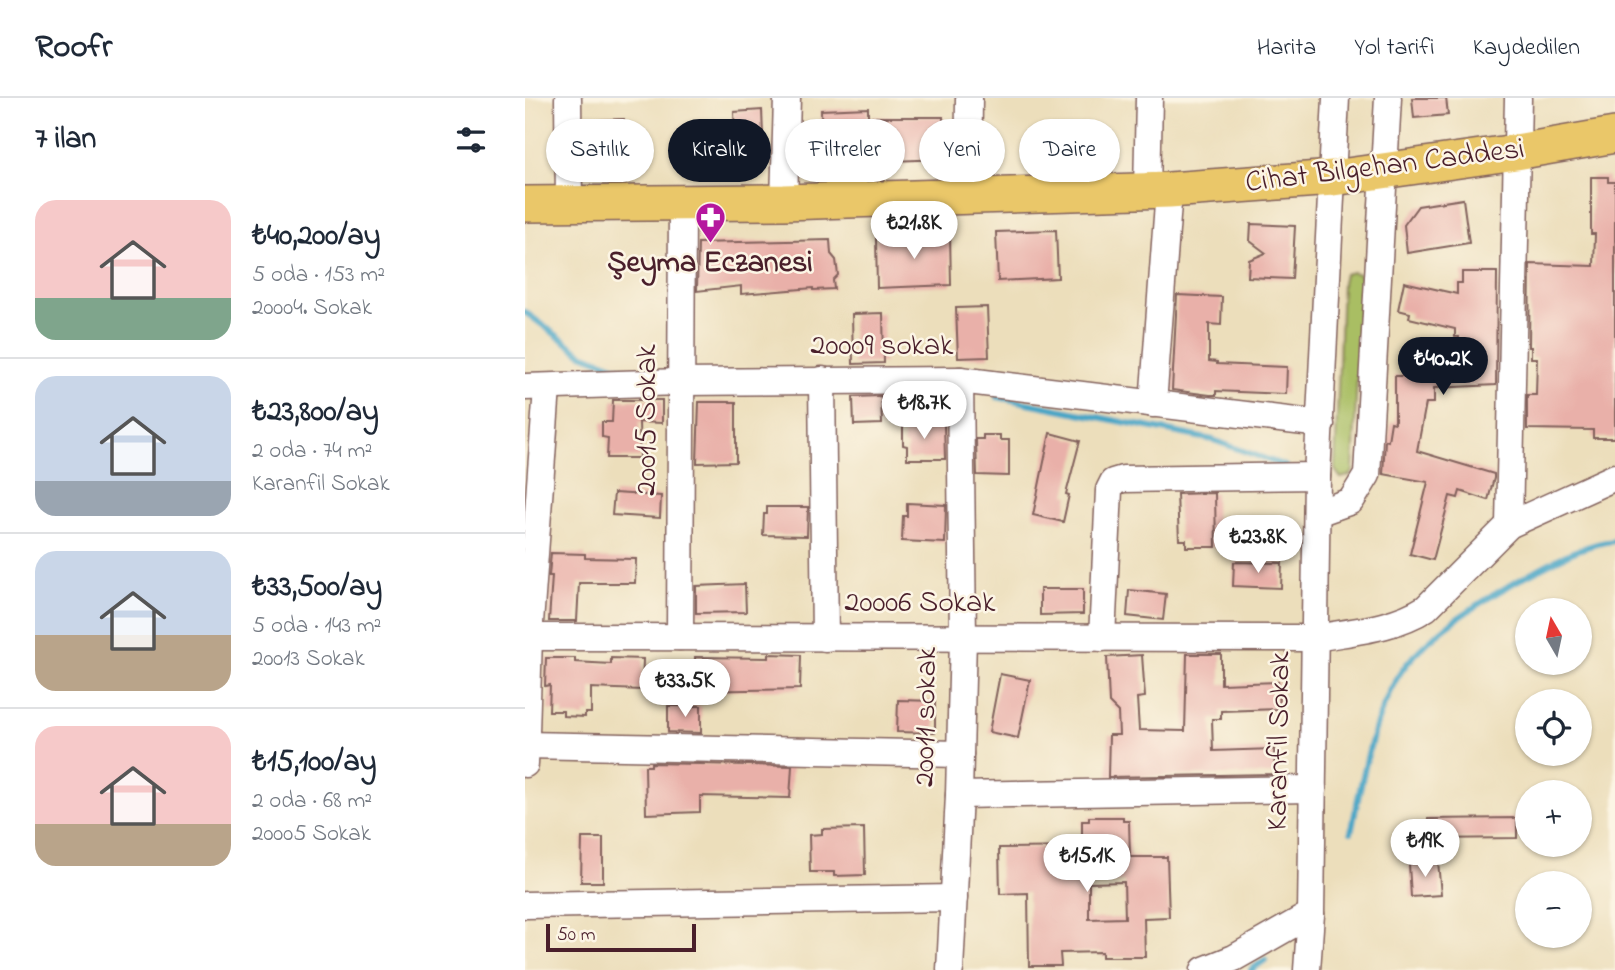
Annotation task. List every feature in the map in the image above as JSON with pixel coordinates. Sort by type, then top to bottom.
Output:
[{"type":"main road","name":"Cihat Bilgehan Caddesi","points":[[525,204],[784,202],[1158,190],[1333,178],[1615,135]]},
{"type":"street","points":[[568,98],[569,204]]},
{"type":"street","points":[[784,202],[787,98]]},
{"type":"street","points":[[968,196],[969,98]]},
{"type":"street","points":[[1149,98],[1158,190],[1153,404]]},
{"type":"street","name":"Karanfil Sokak","points":[[1307,970],[1311,914],[1317,476],[1336,98]]},
{"type":"street","points":[[1317,513],[1351,501],[1367,475],[1388,98]]},
{"type":"street","points":[[1518,98],[1509,525],[1615,477]]},
{"type":"street","name":"20015 Sokak","points":[[680,637],[682,202]]},
{"type":"street","name":"20009 sokak","points":[[536,388],[681,382],[822,388],[960,388],[1153,404],[1321,424]]},
{"type":"street","points":[[525,764],[536,388]]},
{"type":"street","points":[[822,388],[825,638]]},
{"type":"street","name":"20011 sokak","points":[[950,970],[959,795],[963,638],[960,388]]},
{"type":"street","points":[[1103,638],[1109,490],[1113,482],[1123,479],[1317,476]]},
{"type":"street","name":"20006 Sokak","points":[[527,637],[1315,639],[1392,625],[1410,618],[1426,608],[1509,525]]},
{"type":"street","points":[[526,745],[960,754]]},
{"type":"street","points":[[959,795],[1313,789]]},
{"type":"street","points":[[525,905],[954,898]]},
{"type":"street","points":[[1204,970],[1234,958],[1311,914]]},
{"type":"green space","points":[[1344,274],[1359,274],[1361,280],[1353,471],[1351,475],[1341,478],[1335,470],[1342,283]]},
{"type":"building","points":[[1412,98],[1446,98],[1448,115],[1414,118]]},
{"type":"building","points":[[868,108],[868,117],[943,119],[919,119],[919,160],[905,160],[905,119],[821,119],[821,110]]},
{"type":"building","points":[[762,110],[762,119],[734,119],[734,112]]},
{"type":"building","points":[[1591,177],[1608,177],[1608,182],[1615,182],[1615,438],[1593,438],[1593,430],[1527,429],[1527,395],[1536,395],[1537,358],[1531,358],[1529,347],[1530,264],[1594,266]]},
{"type":"building","points":[[1463,199],[1469,243],[1407,253],[1404,225],[1418,206]]},
{"type":"building","points":[[1251,224],[1295,226],[1292,279],[1248,277],[1249,260],[1266,253],[1250,241]]},
{"type":"building","points":[[1056,230],[1058,278],[998,281],[996,232]]},
{"type":"building","points":[[950,234],[951,285],[877,288],[876,238]]},
{"type":"building","points":[[830,240],[831,254],[836,260],[838,275],[833,280],[834,289],[813,288],[741,294],[741,286],[697,291],[698,243]]},
{"type":"building","points":[[1462,272],[1497,272],[1496,385],[1434,388],[1434,403],[1426,403],[1417,451],[1494,474],[1494,478],[1488,500],[1460,491],[1458,498],[1450,496],[1433,560],[1410,554],[1428,482],[1383,474],[1385,440],[1388,441],[1391,422],[1395,423],[1395,376],[1402,376],[1402,369],[1460,370],[1459,337],[1455,337],[1455,329],[1409,318],[1410,313],[1398,310],[1404,282],[1457,294],[1457,283],[1462,283]]},
{"type":"building","points":[[1177,295],[1222,297],[1221,325],[1209,324],[1209,361],[1217,364],[1287,367],[1286,394],[1216,391],[1216,395],[1210,395],[1172,390]]},
{"type":"building","points":[[987,307],[989,357],[958,358],[956,308]]},
{"type":"building","points":[[883,313],[884,363],[853,364],[852,314]]},
{"type":"building","points":[[881,396],[882,424],[854,425],[853,397]]},
{"type":"building","points":[[613,400],[662,400],[662,423],[639,422],[640,458],[607,458],[608,438],[602,437],[602,422],[612,422]]},
{"type":"building","points":[[699,402],[736,402],[736,462],[697,463]]},
{"type":"building","points":[[903,423],[944,424],[945,459],[907,459],[907,446],[903,445]]},
{"type":"building","points":[[1050,433],[1080,441],[1066,494],[1069,495],[1063,522],[1033,515]]},
{"type":"building","points":[[983,435],[1000,435],[1000,440],[1009,440],[1009,476],[977,475],[976,439],[983,439]]},
{"type":"building","points":[[614,493],[661,496],[660,518],[612,515]]},
{"type":"building","points":[[1215,493],[1216,547],[1186,547],[1186,540],[1179,540],[1177,494]]},
{"type":"building","points":[[907,503],[946,505],[945,543],[902,541],[903,516],[907,516]]},
{"type":"building","points":[[767,507],[808,507],[807,536],[763,535]]},
{"type":"building","points":[[551,553],[585,554],[585,558],[636,559],[635,583],[579,583],[577,621],[549,621]]},
{"type":"building","points":[[1234,562],[1282,563],[1281,588],[1233,586]]},
{"type":"building","points":[[745,584],[746,612],[696,613],[696,586]]},
{"type":"building","points":[[1040,589],[1083,589],[1083,614],[1040,615]]},
{"type":"building","points":[[1129,590],[1166,594],[1163,620],[1127,616]]},
{"type":"building","points":[[769,654],[801,655],[800,689],[696,691],[695,657],[769,658]]},
{"type":"building","points":[[1187,654],[1221,654],[1221,684],[1278,682],[1279,709],[1221,711],[1221,719],[1212,719],[1213,751],[1274,749],[1275,774],[1108,777],[1109,735],[1119,735],[1118,712],[1109,703],[1107,657],[1142,655],[1145,697],[1137,698],[1139,730],[1185,731]]},
{"type":"building","points":[[546,658],[575,658],[575,662],[611,664],[611,658],[643,659],[642,690],[591,688],[591,713],[585,713],[585,717],[563,716],[563,711],[549,711],[550,685],[545,686]]},
{"type":"building","points":[[1000,674],[1030,680],[1018,738],[989,732]]},
{"type":"building","points":[[898,700],[935,701],[935,733],[897,732]]},
{"type":"building","points":[[668,706],[701,706],[701,733],[668,732]]},
{"type":"building","points":[[651,763],[792,766],[790,798],[700,796],[700,812],[646,814],[645,766],[651,766]]},
{"type":"building","points":[[1089,817],[1123,817],[1123,821],[1129,821],[1130,857],[1167,857],[1169,917],[1144,918],[1145,957],[1102,957],[1102,952],[1060,953],[1061,966],[1029,966],[1028,893],[1000,894],[999,848],[1082,847],[1082,821],[1089,821]],"holes":[[[1124,882],[1125,918],[1089,919],[1089,883]]]},
{"type":"building","points":[[1515,818],[1515,838],[1428,839],[1428,819]]},
{"type":"building","points":[[864,828],[865,875],[834,876],[834,872],[810,872],[809,835],[822,834],[822,829]]},
{"type":"building","points":[[582,838],[603,838],[603,882],[581,882]]},
{"type":"building","points":[[1438,861],[1441,895],[1411,897],[1409,864]]},
{"type":"waterway","points":[[525,312],[582,354],[625,370]]},
{"type":"waterway","points":[[997,397],[1213,440],[1285,466]]},
{"type":"waterway","points":[[1351,832],[1380,714],[1397,678],[1408,663],[1455,620],[1510,585],[1569,554],[1592,545],[1615,541]]},
{"type":"waterway","points":[[1251,970],[1265,960]]},
{"type":"place","name":"Şeyma Eczanesi","points":[[710,245]]}]
